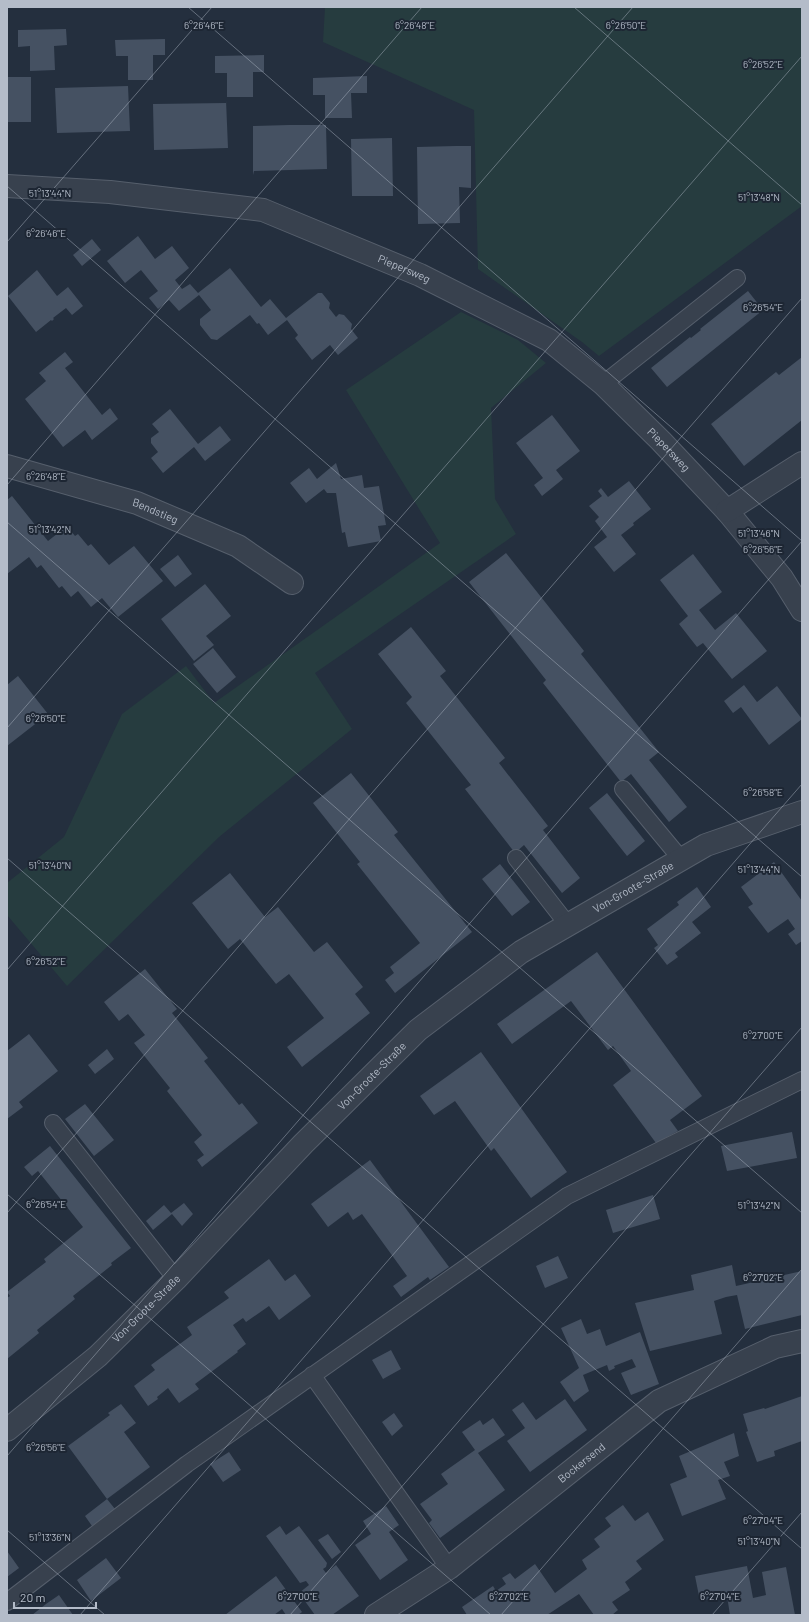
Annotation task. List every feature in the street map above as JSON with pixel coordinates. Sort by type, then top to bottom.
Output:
[{"type":"street","name":"Piepersweg","points":[[7,186],[110,192],[263,210],[420,275],[549,340],[603,384],[661,441],[727,511],[782,578],[802,610]]},
{"type":"street","points":[[727,511],[802,462]]},
{"type":"street","name":"Bendstieg","points":[[7,466],[137,503],[238,546],[292,583]]},
{"type":"street","name":"Von-Groote-Straße","points":[[7,1430],[98,1356],[176,1279],[302,1144],[418,1030],[521,952],[681,859],[706,845],[802,812]]},
{"type":"street","name":"Bockersend","points":[[376,1615],[449,1568],[659,1401],[775,1347],[802,1341]]},
{"type":"lane","points":[[603,384],[737,278]]},
{"type":"lane","points":[[623,789],[681,859]]},
{"type":"lane","points":[[516,858],[568,925]]},
{"type":"lane","points":[[7,1602],[187,1464],[567,1196],[802,1080]]},
{"type":"lane","points":[[53,1123],[176,1279]]},
{"type":"lane","points":[[312,1375],[449,1568]]},
{"type":"green space","points":[[325,7],[802,7],[802,206],[599,356],[582,342],[478,269],[474,110],[323,42]]},
{"type":"green space","points":[[461,312],[518,340],[546,363],[491,408],[495,499],[516,534],[315,673],[352,729],[219,837],[67,986],[7,915],[7,883],[64,837],[122,714],[186,666],[214,703],[440,543],[346,390]]},
{"type":"building","points":[[66,29],[67,45],[54,46],[55,70],[30,71],[30,46],[18,47],[18,30]]},
{"type":"building","points":[[165,39],[165,55],[153,55],[153,80],[128,80],[128,56],[116,56],[115,40]]},
{"type":"building","points":[[264,55],[264,72],[253,72],[253,97],[227,97],[227,73],[215,73],[215,56]]},
{"type":"building","points":[[367,76],[367,93],[351,93],[352,118],[325,118],[325,95],[313,95],[313,78]]},
{"type":"building","points":[[7,77],[31,77],[31,122],[7,122]]},
{"type":"building","points":[[128,86],[130,131],[57,133],[55,88]]},
{"type":"building","points":[[226,100],[228,148],[154,150],[153,104],[226,103]]},
{"type":"building","points":[[326,125],[327,169],[254,171],[253,175],[253,126]]},
{"type":"building","points":[[392,138],[393,196],[352,196],[351,139]]},
{"type":"building","points":[[471,146],[471,188],[459,187],[460,223],[418,224],[417,147]]},
{"type":"building","points":[[138,236],[155,259],[172,246],[189,268],[175,280],[182,289],[190,284],[198,293],[230,268],[261,307],[270,299],[286,318],[318,293],[322,293],[330,303],[329,308],[336,317],[339,314],[344,315],[352,324],[351,329],[358,338],[338,355],[330,345],[312,360],[295,338],[298,335],[287,320],[268,335],[259,323],[257,324],[250,315],[217,340],[211,339],[200,325],[200,319],[211,310],[199,295],[179,311],[169,300],[158,309],[149,298],[158,291],[141,270],[125,283],[107,261]]},
{"type":"building","points":[[92,239],[101,250],[82,266],[73,255]]},
{"type":"building","points":[[37,270],[57,296],[68,287],[83,306],[72,315],[66,308],[53,318],[54,319],[52,321],[51,320],[36,332],[8,296]]},
{"type":"building","points":[[748,291],[763,310],[667,387],[651,368],[690,337],[691,338],[701,330],[700,329]]},
{"type":"building","points":[[65,352],[73,362],[65,368],[102,415],[110,408],[118,419],[92,440],[85,430],[63,447],[25,399],[46,381],[39,373]]},
{"type":"building","points":[[802,357],[802,420],[744,466],[711,424],[776,372],[779,375]]},
{"type":"building","points":[[170,409],[198,444],[220,426],[231,440],[205,461],[194,447],[163,473],[151,458],[158,452],[151,443],[151,438],[159,432],[152,424]]},
{"type":"building","points":[[552,415],[580,451],[556,470],[563,479],[542,496],[534,485],[543,478],[516,443]]},
{"type":"building","points":[[336,463],[341,479],[362,475],[364,488],[379,486],[386,525],[378,526],[381,541],[348,547],[345,532],[342,533],[336,493],[327,493],[324,489],[306,503],[290,483],[309,468],[317,479]]},
{"type":"building","points":[[629,481],[651,509],[633,523],[634,525],[621,535],[636,554],[614,572],[594,547],[607,537],[595,521],[599,517],[589,506],[602,496],[598,491],[601,488],[608,497]]},
{"type":"building","points":[[12,496],[48,541],[67,526],[75,536],[78,534],[88,546],[91,544],[109,565],[134,546],[163,581],[118,617],[102,598],[91,607],[78,591],[71,597],[62,586],[59,588],[41,565],[37,568],[29,557],[7,574],[7,500]]},
{"type":"building","points":[[506,553],[584,651],[581,654],[659,752],[649,760],[687,807],[669,822],[631,774],[621,782],[543,683],[546,680],[469,582]]},
{"type":"building","points":[[693,554],[722,592],[699,610],[715,630],[736,613],[767,651],[732,679],[703,643],[697,647],[679,624],[688,616],[660,580]]},
{"type":"building","points":[[178,555],[192,574],[175,587],[160,569]]},
{"type":"building","points":[[205,584],[231,616],[206,636],[214,645],[194,661],[161,619]]},
{"type":"building","points":[[411,627],[446,671],[440,676],[505,758],[499,763],[548,826],[543,830],[580,878],[562,893],[524,845],[515,853],[465,789],[471,785],[406,703],[412,697],[378,654]]},
{"type":"building","points":[[213,648],[236,677],[217,693],[193,664]]},
{"type":"building","points":[[18,676],[48,714],[7,746],[7,685]]},
{"type":"building","points":[[744,685],[757,702],[777,686],[802,719],[769,745],[741,707],[733,713],[724,701]]},
{"type":"building","points":[[351,773],[398,832],[394,835],[472,932],[395,993],[385,980],[394,973],[390,967],[420,943],[357,864],[360,862],[313,803]]},
{"type":"building","points":[[607,793],[645,841],[627,856],[589,808]]},
{"type":"building","points":[[774,862],[802,901],[802,941],[796,945],[788,934],[795,929],[788,919],[768,933],[748,907],[753,904],[741,887]]},
{"type":"building","points":[[500,864],[530,902],[512,916],[482,879]]},
{"type":"building","points":[[230,873],[265,917],[278,907],[314,952],[327,942],[363,987],[355,994],[370,1013],[302,1067],[287,1047],[324,1018],[289,974],[276,984],[240,939],[228,949],[192,903]]},
{"type":"building","points":[[697,887],[711,907],[692,922],[701,933],[675,953],[678,957],[667,965],[654,948],[658,945],[647,929],[679,905],[677,902]]},
{"type":"building","points":[[597,952],[702,1096],[670,1120],[678,1131],[656,1143],[613,1085],[631,1071],[613,1046],[608,1050],[571,1001],[512,1044],[497,1024]]},
{"type":"building","points":[[145,969],[177,1009],[172,1013],[208,1058],[204,1061],[239,1105],[242,1103],[258,1123],[202,1167],[197,1160],[204,1155],[194,1142],[202,1135],[167,1091],[170,1088],[134,1043],[145,1035],[128,1014],[119,1021],[104,1002]]},
{"type":"building","points":[[29,1034],[58,1071],[19,1102],[23,1107],[7,1119],[7,1051]]},
{"type":"building","points":[[107,1049],[114,1059],[95,1074],[88,1065]]},
{"type":"building","points":[[481,1052],[567,1172],[531,1198],[494,1148],[491,1151],[455,1101],[434,1115],[420,1096]]},
{"type":"building","points":[[85,1104],[114,1140],[94,1156],[65,1119]]},
{"type":"building","points":[[792,1132],[797,1158],[727,1171],[721,1146]]},
{"type":"building","points":[[50,1146],[131,1248],[73,1296],[75,1299],[37,1330],[39,1333],[7,1359],[7,1298],[10,1296],[7,1292],[46,1262],[44,1259],[83,1227],[38,1171],[32,1176],[24,1167]]},
{"type":"building","points":[[370,1160],[449,1267],[430,1280],[428,1277],[401,1297],[393,1286],[407,1276],[362,1214],[353,1220],[348,1212],[328,1227],[311,1204]]},
{"type":"building","points":[[653,1195],[660,1219],[613,1233],[606,1210]]},
{"type":"building","points":[[184,1203],[193,1214],[182,1226],[172,1214],[153,1230],[146,1221],[164,1205],[171,1213]]},
{"type":"building","points":[[558,1256],[568,1278],[545,1288],[536,1266]]},
{"type":"building","points":[[269,1259],[285,1281],[295,1274],[311,1296],[279,1320],[269,1306],[246,1322],[243,1318],[233,1325],[246,1344],[237,1351],[238,1352],[195,1384],[199,1389],[179,1403],[168,1388],[157,1397],[158,1399],[148,1406],[134,1386],[155,1370],[151,1365],[192,1335],[187,1327],[229,1298],[224,1292]]},
{"type":"building","points":[[732,1265],[736,1286],[802,1271],[802,1315],[745,1329],[737,1295],[726,1297],[714,1301],[722,1334],[650,1351],[635,1303],[694,1290],[691,1275]]},
{"type":"building","points":[[581,1319],[587,1334],[600,1329],[606,1346],[640,1332],[659,1384],[631,1395],[621,1373],[636,1367],[632,1359],[614,1366],[615,1368],[609,1371],[607,1365],[583,1375],[589,1391],[574,1402],[560,1382],[579,1368],[561,1328]]},
{"type":"building","points":[[391,1350],[401,1369],[383,1379],[372,1360]]},
{"type":"building","points":[[802,1396],[802,1441],[774,1451],[775,1456],[757,1462],[746,1432],[748,1431],[743,1414],[765,1409]]},
{"type":"building","points":[[565,1399],[587,1430],[530,1472],[507,1441],[525,1428],[512,1410],[523,1402],[536,1420]]},
{"type":"building","points":[[121,1404],[136,1423],[124,1432],[150,1467],[107,1499],[68,1446],[110,1415],[108,1413]]},
{"type":"building","points":[[394,1413],[403,1426],[392,1436],[382,1422]]},
{"type":"building","points":[[493,1418],[505,1435],[478,1453],[505,1490],[440,1538],[429,1523],[432,1520],[420,1504],[448,1484],[441,1474],[475,1450],[462,1432],[480,1420],[483,1425]]},
{"type":"building","points":[[734,1433],[739,1456],[724,1462],[730,1476],[718,1480],[726,1499],[682,1516],[670,1484],[687,1477],[679,1456]]},
{"type":"building","points":[[229,1452],[241,1470],[223,1482],[210,1464]]},
{"type":"building","points":[[107,1499],[115,1509],[92,1526],[85,1516]]},
{"type":"building","points":[[623,1505],[635,1521],[648,1512],[664,1540],[636,1561],[642,1569],[625,1582],[630,1590],[612,1602],[618,1610],[612,1615],[594,1615],[579,1594],[547,1615],[467,1615],[462,1607],[493,1586],[496,1591],[506,1584],[502,1578],[510,1573],[515,1579],[535,1564],[555,1593],[587,1569],[582,1560],[600,1547],[594,1539],[611,1526],[605,1518]]},
{"type":"building","points":[[386,1506],[399,1525],[389,1532],[408,1560],[380,1580],[355,1545],[371,1534],[363,1521]]},
{"type":"building","points":[[280,1526],[286,1535],[299,1526],[327,1563],[326,1567],[323,1569],[326,1573],[336,1565],[359,1596],[332,1615],[315,1615],[299,1593],[309,1585],[306,1581],[300,1583],[266,1536]]},
{"type":"building","points":[[328,1534],[341,1552],[332,1559],[318,1540]]},
{"type":"building","points":[[7,1551],[19,1568],[7,1577]]},
{"type":"building","points":[[106,1558],[121,1578],[91,1601],[77,1580]]},
{"type":"building","points":[[747,1566],[753,1598],[766,1595],[762,1572],[786,1567],[795,1615],[730,1615],[727,1596],[700,1601],[695,1576]]},
{"type":"building","points":[[276,1576],[302,1612],[298,1615],[286,1615],[282,1609],[274,1615],[225,1615]]},
{"type":"building","points":[[59,1595],[73,1615],[32,1615],[46,1604]]}]
